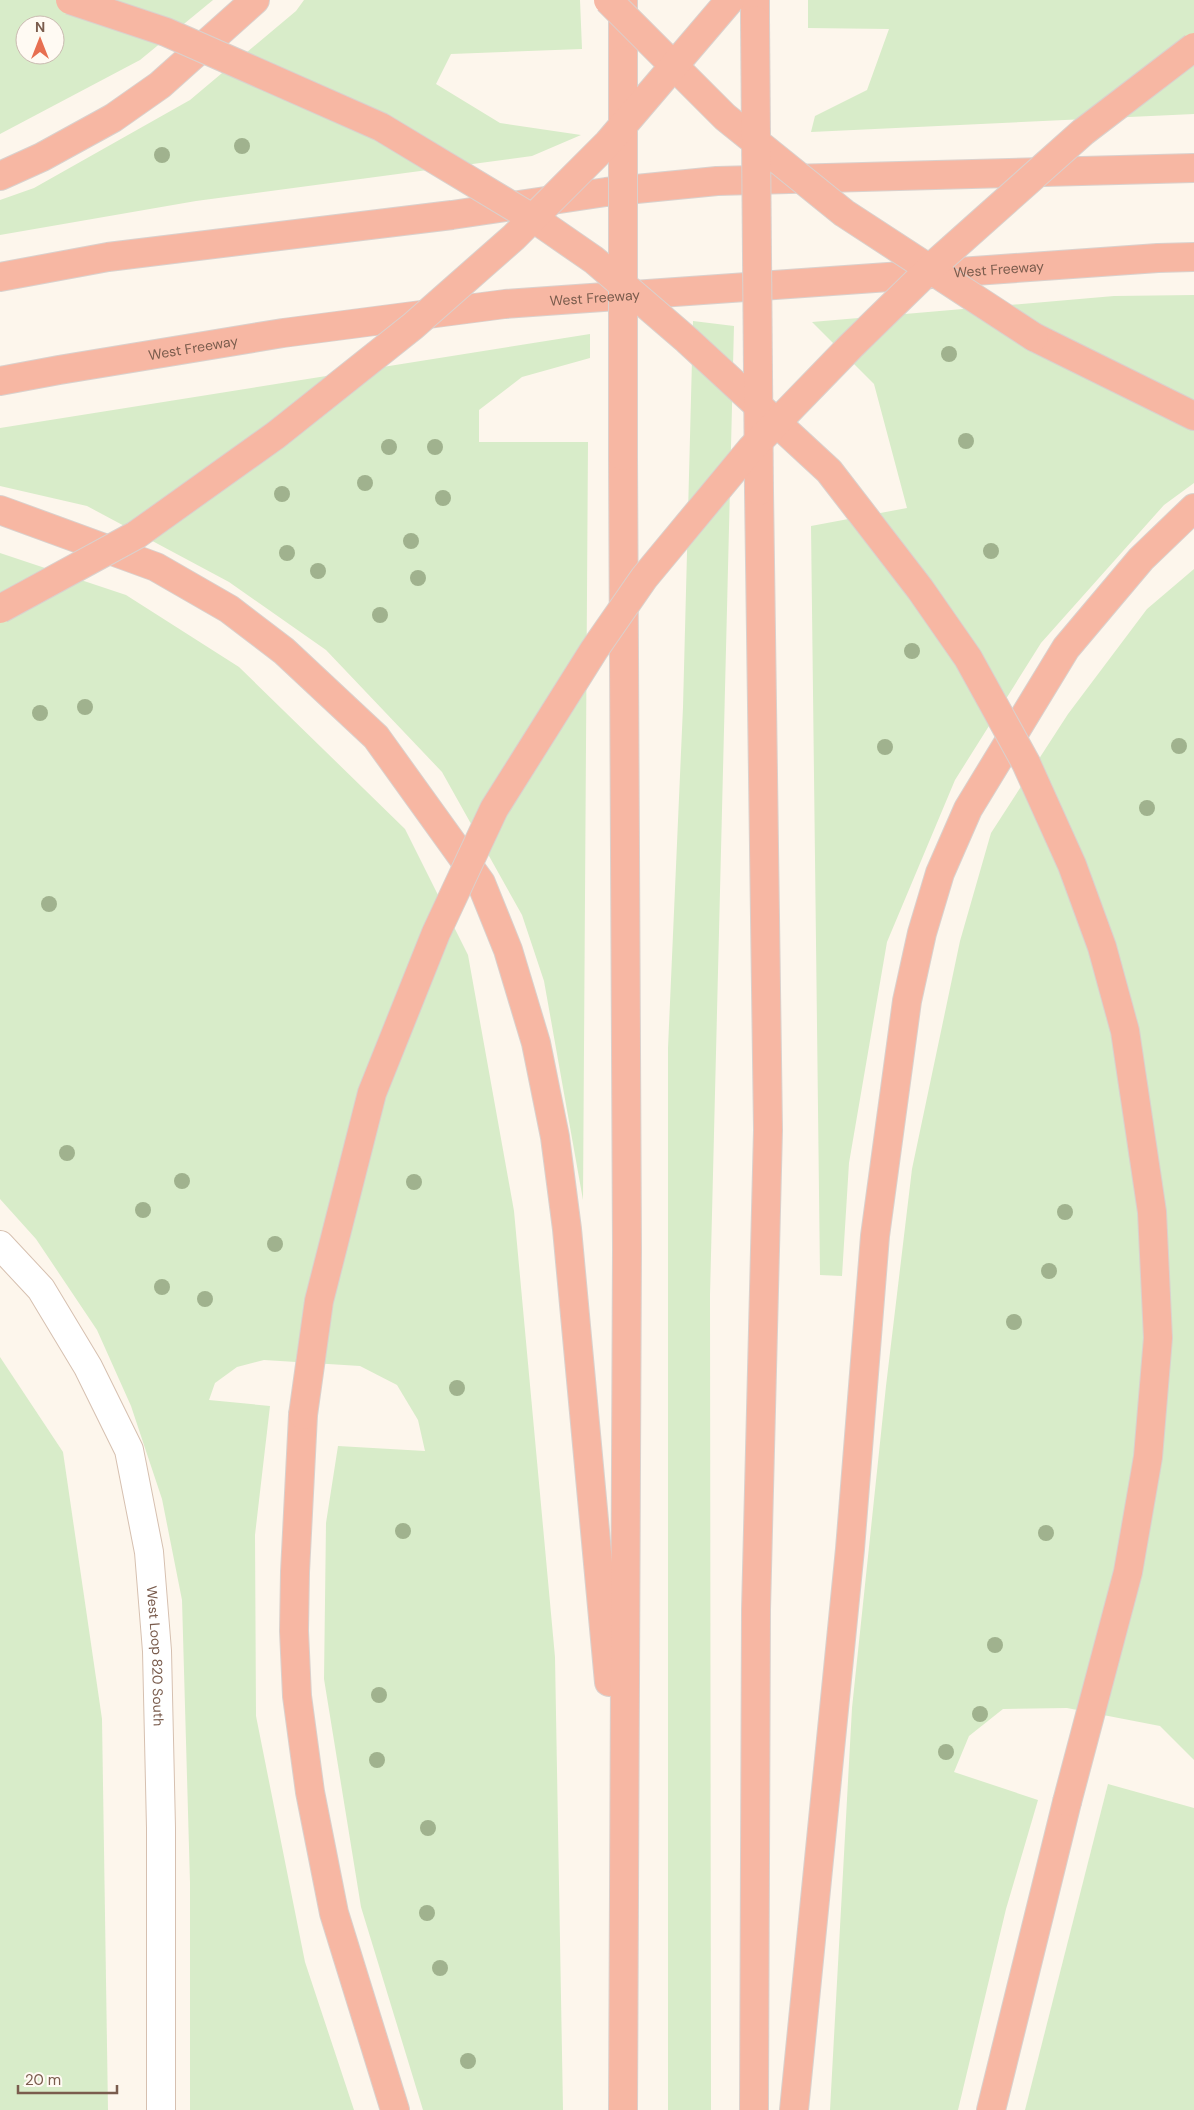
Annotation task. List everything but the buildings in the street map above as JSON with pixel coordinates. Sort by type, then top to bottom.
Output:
[{"type":"highway","points":[[70,0],[166,32],[381,127],[542,224],[594,260],[687,340],[829,471],[920,589],[968,658],[1026,762],[1072,865],[1102,948],[1125,1031],[1152,1212],[1158,1338],[1148,1457],[1128,1572],[1067,1802],[991,2110]]},
{"type":"highway","points":[[0,176],[42,157],[113,118],[160,85],[254,0]]},
{"type":"highway","points":[[608,0],[726,117],[844,213],[1034,337],[1194,416]]},
{"type":"highway","points":[[623,0],[623,456],[627,986],[623,2110]]},
{"type":"highway","points":[[0,609],[136,535],[276,435],[413,326],[514,237],[608,143],[730,0]]},
{"type":"highway","points":[[754,2110],[756,1600],[768,1130],[759,492],[755,10]]},
{"type":"highway","points":[[395,2110],[334,1913],[310,1792],[297,1696],[294,1631],[303,1415],[319,1301],[376,1084],[436,933],[494,809],[594,650],[644,578],[751,449],[851,346],[936,263],[1082,132],[1194,47]]},
{"type":"highway","points":[[0,277],[108,257],[452,215],[606,192],[717,181],[1194,168]]},
{"type":"highway","name":"West Freeway","points":[[0,381],[284,334],[505,304],[1148,258],[1194,257]]},
{"type":"highway","points":[[794,2110],[850,1549],[875,1236],[907,1001],[922,933],[940,873],[968,809],[1066,648],[1140,559],[1194,508]]},
{"type":"highway","points":[[0,510],[156,567],[229,609],[284,651],[376,737],[481,883],[508,950],[536,1043],[555,1137],[567,1230],[584,1405],[623,1850]]},
{"type":"main road","name":"West Loop 820 South","points":[[0,1245],[41,1289],[88,1367],[129,1450],[149,1552],[157,1652],[161,1828],[161,2110]]},
{"type":"green space","points":[[0,0],[213,0],[140,60],[0,134]]},
{"type":"green space","points":[[304,0],[580,0],[582,49],[451,54],[436,84],[500,123],[581,135],[532,156],[196,201],[0,235],[0,200],[34,188],[190,100],[296,11]]},
{"type":"green space","points":[[808,0],[1194,0],[1194,114],[811,132],[815,116],[867,90],[889,29],[808,28]]},
{"type":"green space","points":[[1194,295],[1194,483],[1164,505],[1041,643],[955,780],[887,942],[849,1163],[842,1276],[820,1275],[811,526],[907,508],[874,384],[812,322],[1114,296]]},
{"type":"green space","points":[[693,321],[734,326],[710,1295],[711,2110],[668,2110],[668,1048],[683,707]]},
{"type":"green space","points":[[590,334],[590,358],[522,377],[479,410],[479,442],[588,442],[583,1200],[544,981],[522,915],[442,772],[326,650],[229,582],[87,506],[0,486],[0,428]]},
{"type":"green space","points":[[0,553],[126,595],[239,667],[405,829],[468,955],[514,1211],[555,1657],[563,2110],[423,2110],[361,1907],[324,1679],[326,1523],[338,1446],[425,1451],[418,1420],[397,1385],[360,1366],[264,1360],[237,1367],[215,1383],[209,1400],[270,1406],[255,1535],[256,1716],[305,1962],[354,2110],[190,2110],[190,1883],[182,1600],[162,1499],[131,1406],[97,1330],[36,1239],[0,1199]]},
{"type":"green space","points":[[1194,569],[1194,1760],[1160,1726],[1067,1708],[1003,1709],[969,1736],[954,1772],[1038,1800],[1006,1909],[958,2110],[830,2110],[852,1708],[886,1386],[912,1169],[960,941],[991,833],[1068,714],[1147,609]]},
{"type":"green space","points":[[0,1357],[63,1452],[102,1719],[108,2110],[0,2110]]},
{"type":"green space","points":[[1108,1784],[1194,1808],[1194,2110],[1025,2110]]}]
